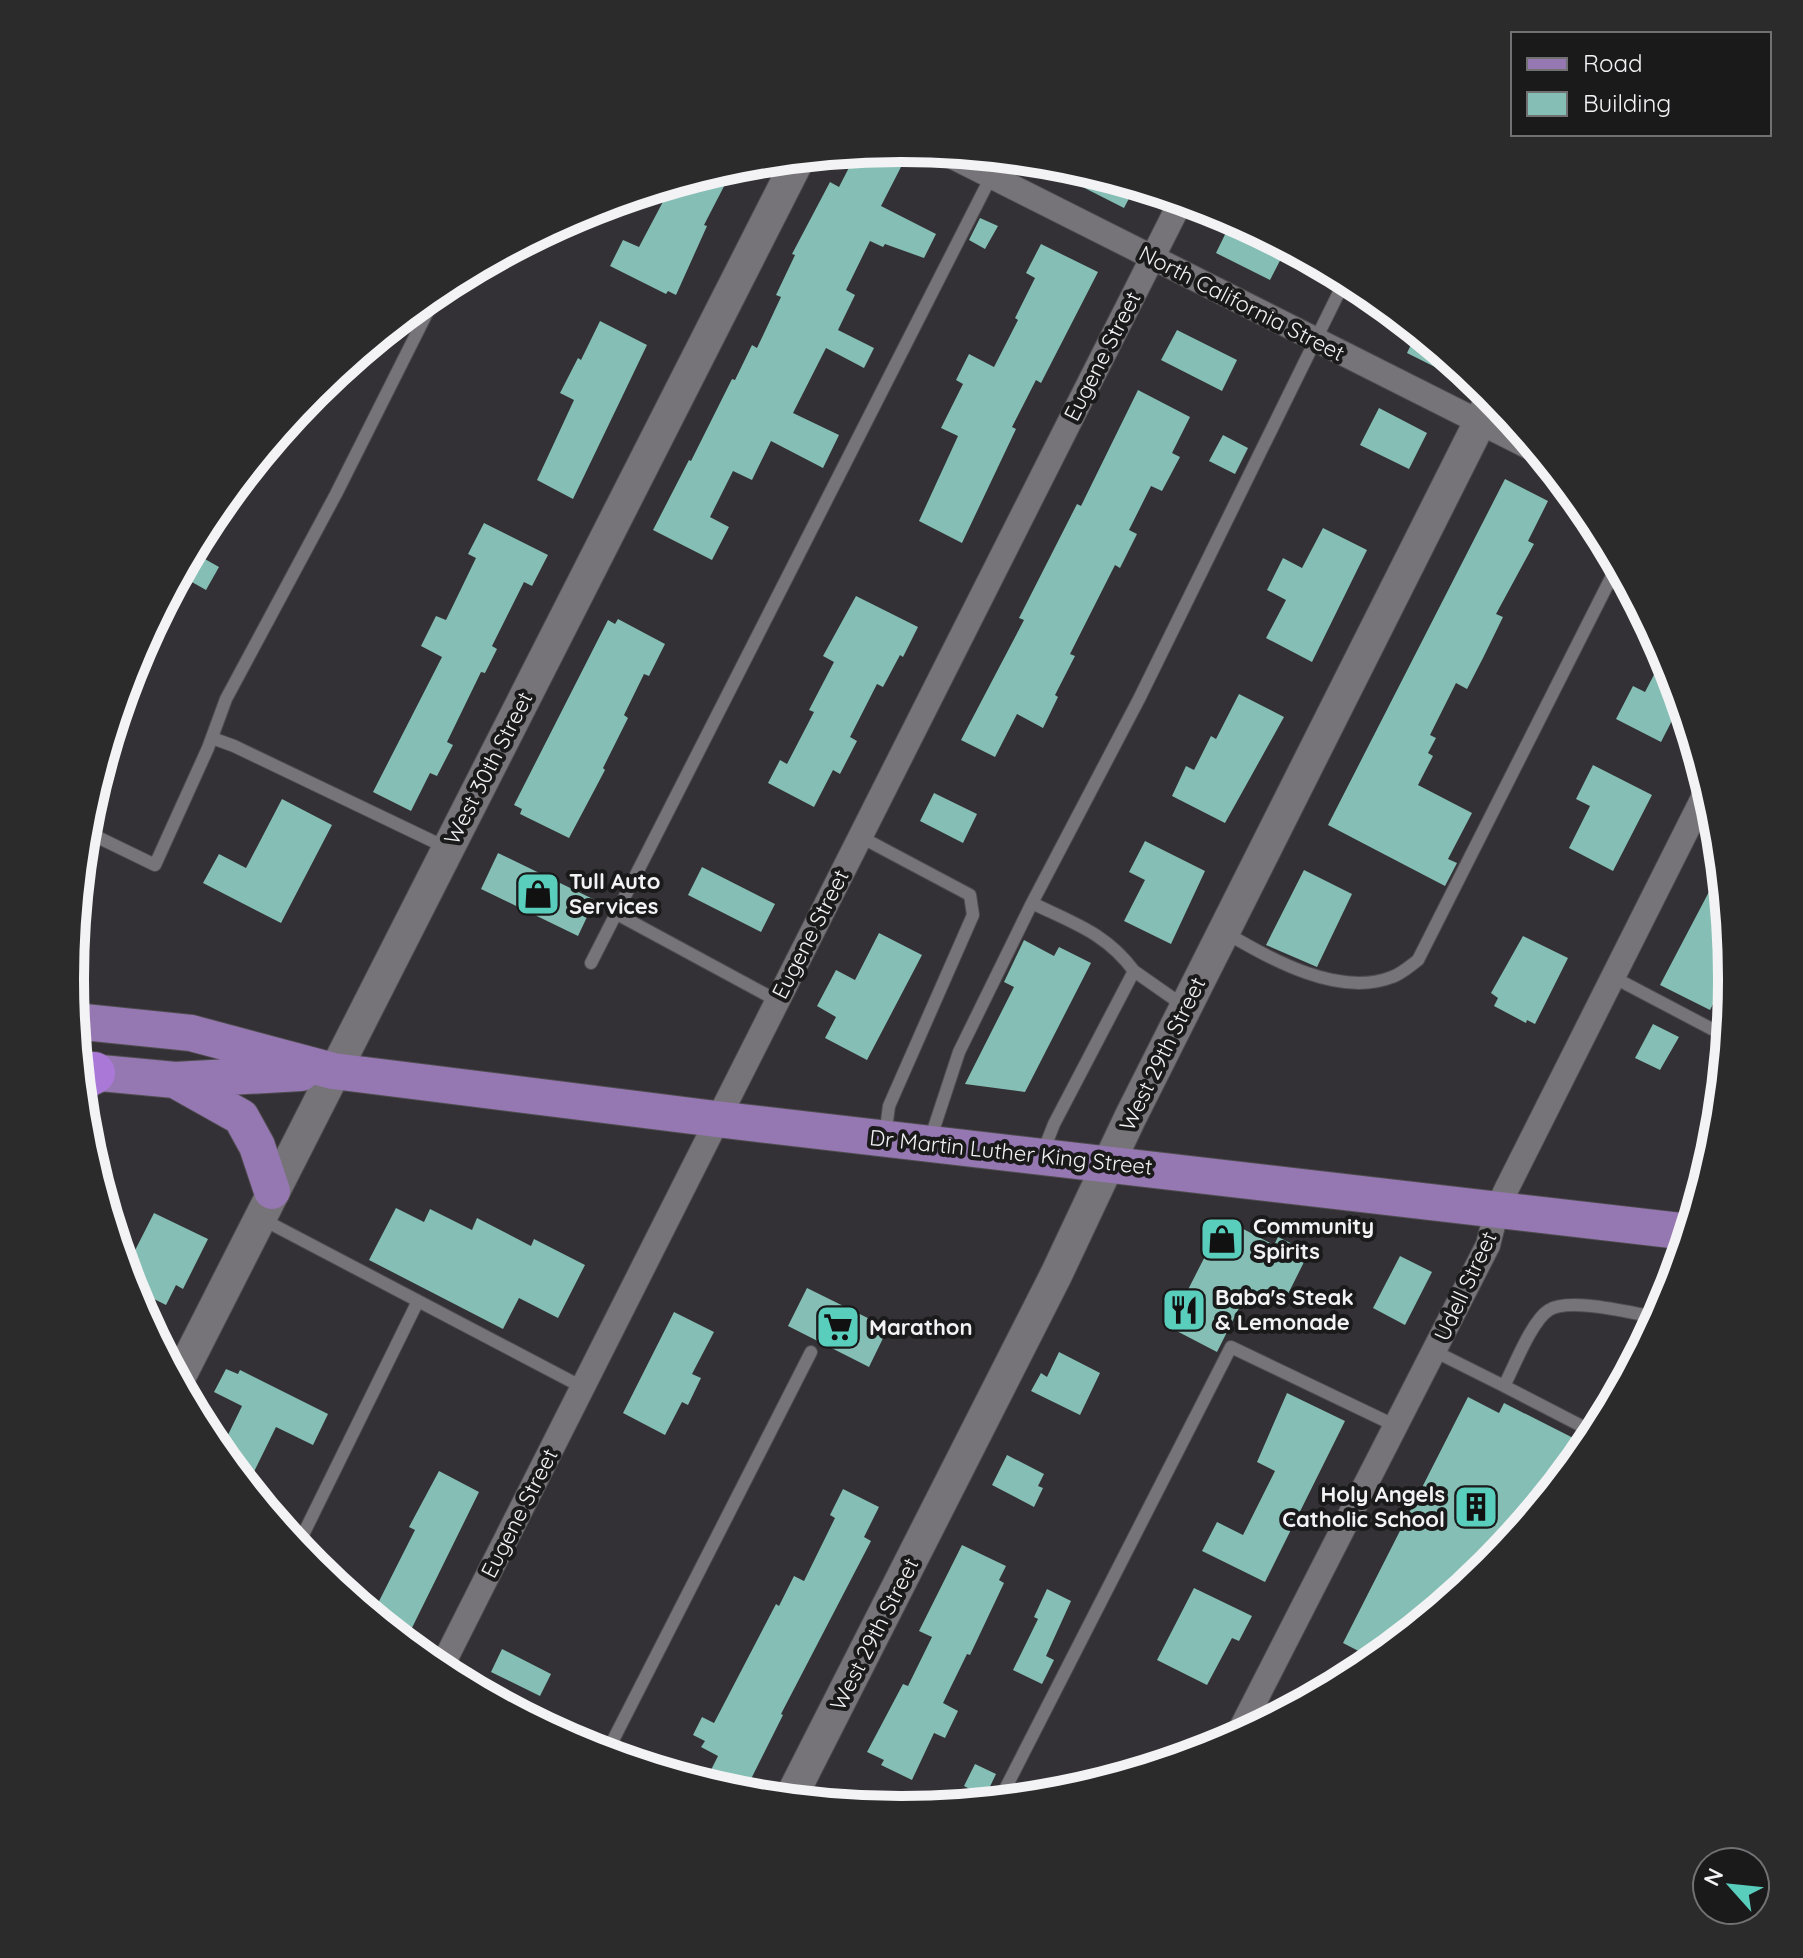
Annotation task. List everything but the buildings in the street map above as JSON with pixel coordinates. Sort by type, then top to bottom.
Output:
[{"type":"main road","name":"West 30th Street","points":[[184,1369],[794,168]]},
{"type":"main road","name":"West 29th Street","points":[[795,1790],[1486,409]]},
{"type":"main road","name":"Dr Martin Luther King Street","points":[[86,1022],[191,1033],[333,1071],[716,1119],[1679,1231]]},
{"type":"main road","name":"Dr Martin Luther King Street","points":[[90,1075],[175,1080],[333,1071]]},
{"type":"main road","points":[[175,1080],[241,1117],[257,1146],[266,1205]]},
{"type":"street","name":"North California Street","points":[[998,167],[1152,258],[1314,339],[1486,409]]},
{"type":"street","name":"Eugene Street","points":[[446,1658],[1177,210]]},
{"type":"street","name":"Udell Street","points":[[1245,1720],[1488,1245],[1497,1209],[1700,805]]},
{"type":"lane","points":[[591,963],[996,167]]},
{"type":"lane","points":[[929,1143],[959,1052],[1032,903],[1139,699],[1340,289]]},
{"type":"lane","points":[[97,837],[155,865],[212,738],[226,699],[336,494],[427,314]]},
{"type":"lane","points":[[1223,932],[1308,974],[1338,983],[1372,983],[1393,977],[1418,960],[1612,575]]},
{"type":"lane","points":[[212,738],[447,848]]},
{"type":"lane","points":[[859,836],[970,895],[973,915],[889,1106],[885,1138]]},
{"type":"lane","points":[[1032,903],[1101,936],[1121,953],[1134,971],[1186,1007]]},
{"type":"lane","points":[[617,914],[776,1000]]},
{"type":"lane","points":[[1042,1155],[1054,1124],[1134,971]]},
{"type":"lane","points":[[1613,977],[1717,1032]]},
{"type":"lane","points":[[266,1205],[418,1301],[582,1387]]},
{"type":"lane","points":[[303,1535],[418,1301]]},
{"type":"lane","points":[[1504,1386],[1535,1327],[1548,1310],[1566,1304],[1646,1316]]},
{"type":"lane","points":[[1004,1790],[1231,1347],[1396,1426]]},
{"type":"lane","points":[[1434,1351],[1584,1428]]},
{"type":"lane","points":[[612,1743],[811,1352]]},
{"type":"place","name":"Tull Auto Services","points":[[538,894]]},
{"type":"place","name":"Community Spirits","points":[[1222,1239]]},
{"type":"place","name":"Baba's Steak & Lemonade","points":[[1184,1310]]},
{"type":"place","name":"Marathon","points":[[838,1327]]},
{"type":"place","name":"Holy Angels Catholic School","points":[[1476,1507]]}]
